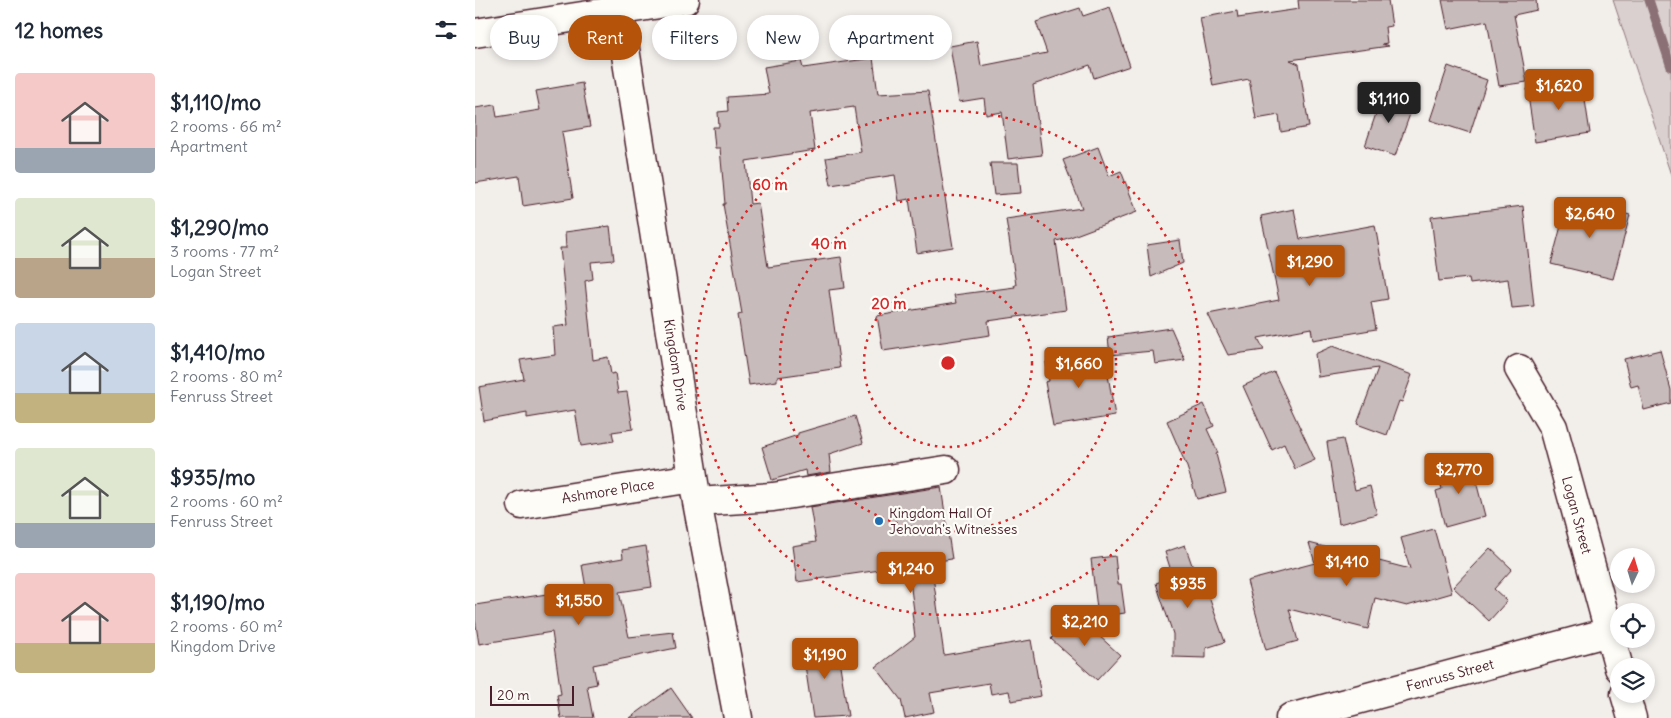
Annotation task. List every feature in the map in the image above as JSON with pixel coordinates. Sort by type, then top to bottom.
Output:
[{"type":"street","points":[[475,33],[685,0]]},
{"type":"street","name":"Kingdom Drive","points":[[619,10],[695,490],[738,718]]},
{"type":"street","name":"Logan Street","points":[[1519,369],[1553,428],[1616,658]]},
{"type":"street","name":"Ashmore Place","points":[[522,505],[695,490],[773,498],[945,470]]},
{"type":"street","name":"Fenruss Street","points":[[1290,718],[1609,632]]},
{"type":"street","points":[[1628,703],[1632,718]]},
{"type":"shaded area","points":[[1613,0],[1671,0],[1671,175]]},
{"type":"building","points":[[1298,0],[1388,0],[1392,26],[1385,27],[1387,43],[1382,44],[1389,46],[1290,60],[1299,64],[1309,127],[1281,132],[1279,115],[1256,119],[1249,79],[1213,86],[1200,18],[1237,11],[1238,18],[1299,9]]},
{"type":"building","points":[[1442,0],[1536,0],[1537,10],[1514,15],[1527,82],[1499,86],[1487,21],[1448,29]]},
{"type":"building","points":[[1110,7],[1130,66],[1094,78],[1090,65],[1033,85],[1042,155],[1008,159],[1002,112],[986,115],[984,98],[959,102],[952,58],[952,46],[977,41],[981,66],[1047,53],[1036,22],[1080,8],[1083,16]]},
{"type":"building","points":[[859,60],[873,60],[878,94],[928,91],[953,247],[917,253],[909,199],[899,201],[895,175],[831,185],[826,158],[861,152],[854,107],[810,113],[815,150],[746,161],[750,204],[758,203],[768,267],[841,257],[845,288],[829,290],[840,368],[777,377],[777,381],[749,385],[738,315],[742,314],[723,204],[725,204],[720,148],[715,148],[713,127],[719,127],[718,112],[728,111],[727,97],[769,94],[764,67],[801,61],[803,68]]},
{"type":"building","points":[[1448,66],[1487,80],[1470,133],[1430,120]]},
{"type":"building","points":[[1582,80],[1590,133],[1535,142],[1527,89]]},
{"type":"building","points":[[582,83],[590,127],[562,132],[573,198],[523,206],[519,176],[475,183],[475,108],[495,105],[497,117],[540,110],[536,91]]},
{"type":"building","points":[[1383,93],[1414,103],[1395,156],[1365,146]]},
{"type":"building","points":[[1098,147],[1109,176],[1121,171],[1137,212],[1056,241],[1066,310],[988,321],[990,335],[883,351],[877,316],[956,303],[954,295],[1015,287],[1006,219],[1082,208],[1063,160]]},
{"type":"building","points":[[990,163],[1018,163],[1021,193],[994,195]]},
{"type":"building","points":[[1568,199],[1630,215],[1613,279],[1551,264]]},
{"type":"building","points":[[1523,206],[1534,306],[1512,308],[1508,279],[1470,284],[1469,278],[1439,281],[1431,217]]},
{"type":"building","points":[[1294,209],[1300,239],[1375,225],[1388,299],[1371,302],[1376,329],[1313,340],[1311,328],[1258,338],[1264,350],[1228,355],[1208,314],[1279,300],[1261,216]]},
{"type":"building","points":[[610,226],[614,260],[591,262],[593,279],[585,281],[593,360],[608,357],[611,374],[615,373],[618,393],[627,392],[633,429],[612,432],[614,441],[581,446],[575,410],[527,418],[527,413],[484,421],[479,387],[524,379],[520,360],[555,355],[553,327],[568,325],[560,248],[566,248],[565,232]]},
{"type":"building","points":[[1180,240],[1183,263],[1151,277],[1147,245]]},
{"type":"building","points":[[1171,328],[1185,360],[1155,364],[1153,351],[1110,355],[1108,337]]},
{"type":"building","points":[[1333,346],[1412,375],[1402,402],[1399,401],[1387,435],[1357,424],[1378,368],[1318,377],[1315,354]]},
{"type":"building","points":[[1660,350],[1671,390],[1671,403],[1644,410],[1638,385],[1631,387],[1624,359]]},
{"type":"building","points":[[1104,352],[1115,416],[1053,426],[1045,382],[1049,381],[1046,362]]},
{"type":"building","points":[[1274,372],[1315,460],[1295,469],[1284,444],[1272,450],[1243,386]]},
{"type":"building","points":[[1204,404],[1214,426],[1207,429],[1218,453],[1216,454],[1226,492],[1197,499],[1187,467],[1167,421]]},
{"type":"building","points":[[855,416],[863,443],[829,454],[831,472],[806,476],[805,470],[772,480],[762,447],[798,435],[798,433]]},
{"type":"building","points":[[1343,439],[1355,490],[1370,486],[1377,514],[1339,524],[1327,442]]},
{"type":"building","points":[[1471,462],[1485,516],[1445,527],[1436,491],[1442,489],[1437,470]]},
{"type":"building","points":[[941,487],[952,559],[931,562],[944,655],[1031,640],[1041,696],[1011,701],[1009,691],[991,694],[989,683],[930,693],[934,712],[905,718],[901,700],[876,667],[915,637],[912,612],[914,611],[908,566],[797,582],[792,546],[816,542],[810,507]]},
{"type":"building","points":[[1434,529],[1452,593],[1407,606],[1375,598],[1368,629],[1289,609],[1298,641],[1266,650],[1247,581],[1315,563],[1309,543],[1410,569],[1401,538]]},
{"type":"building","points":[[1185,545],[1199,585],[1204,583],[1225,642],[1206,648],[1206,658],[1173,657],[1173,634],[1156,583],[1173,577],[1165,552]]},
{"type":"building","points":[[646,546],[652,587],[619,592],[629,637],[673,632],[676,648],[593,665],[597,684],[587,686],[593,718],[561,718],[557,695],[561,694],[552,632],[479,644],[475,605],[586,588],[582,565],[623,558],[622,550]]},
{"type":"building","points":[[1490,548],[1512,569],[1494,589],[1507,601],[1489,621],[1453,587]]},
{"type":"building","points":[[1115,556],[1118,584],[1121,584],[1125,613],[1098,617],[1091,559]]},
{"type":"building","points":[[1074,613],[1120,655],[1097,680],[1051,639]]},
{"type":"building","points":[[836,640],[848,716],[813,718],[802,645]]},
{"type":"building","points":[[671,688],[692,718],[630,718]]},
{"type":"waterway","points":[[1649,0],[1671,67]]},
{"type":"place","name":"Kingdom Hall Of Jehovah's Witnesses","points":[[879,521]]}]
